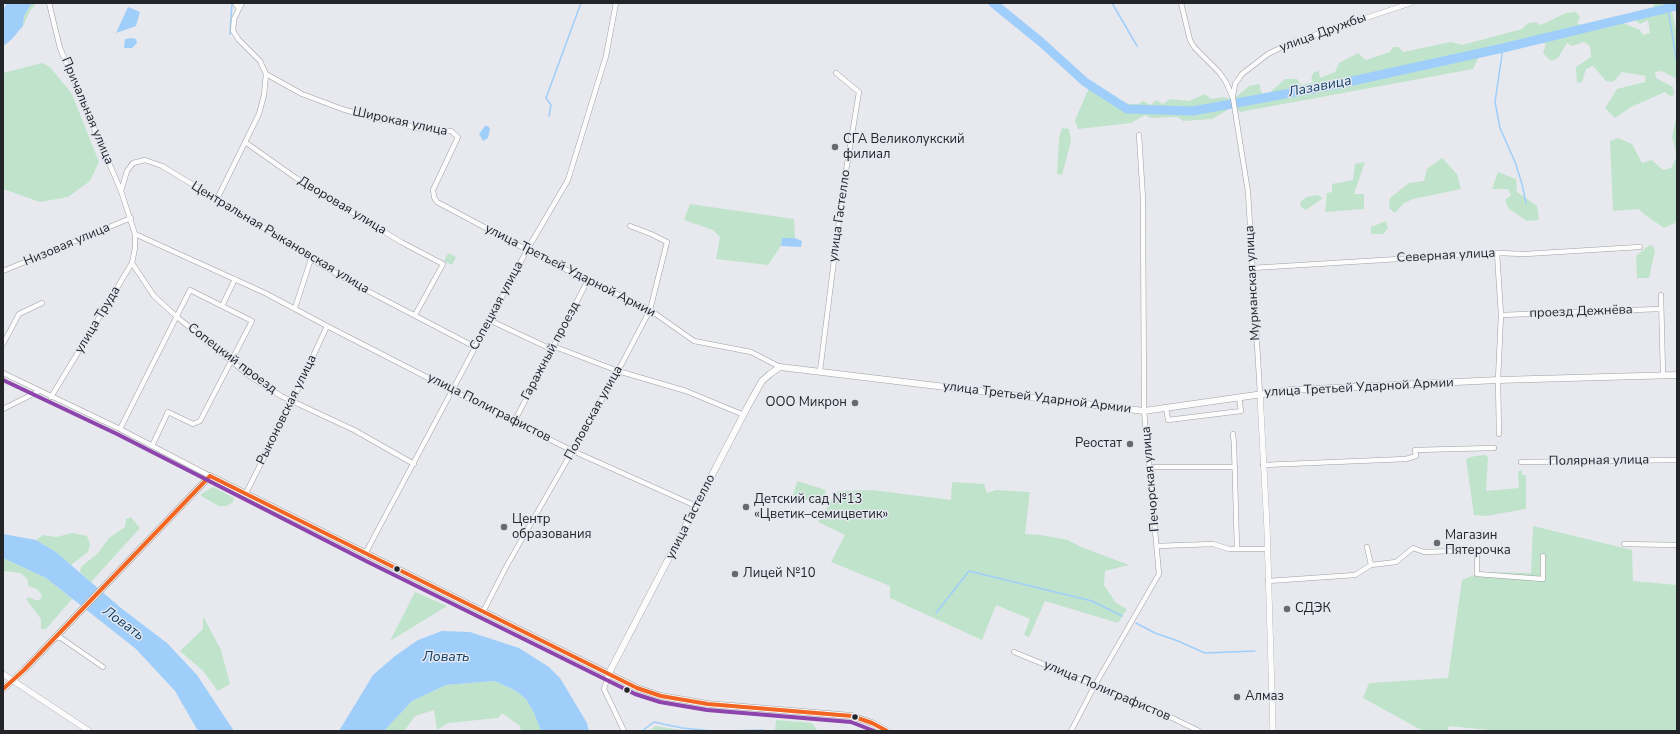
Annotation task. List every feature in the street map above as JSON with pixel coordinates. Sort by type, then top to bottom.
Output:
[{"type":"main road","name":"улица Третьей Ударной Армии","points":[[780,367],[1144,411],[1291,390],[1498,380],[1677,375]]},
{"type":"main road","name":"улица Гастелло","points":[[610,673],[762,381],[780,367]]},
{"type":"main road","points":[[3,689],[210,476],[365,554],[610,673],[637,688],[661,696],[708,704],[852,716],[872,722],[887,731]]},
{"type":"street","name":"Причальная улица","points":[[49,3],[60,48],[122,191],[135,237]]},
{"type":"street","points":[[235,3],[239,9]]},
{"type":"street","points":[[217,199],[259,114],[264,95],[266,74],[260,61],[239,40],[233,31],[234,19],[242,3]]},
{"type":"street","name":"Сопецкая улица","points":[[365,554],[489,320],[527,250],[568,180],[606,56],[616,3]]},
{"type":"street","name":"Мурманская улица","points":[[1181,3],[1190,40],[1194,47],[1219,72],[1226,82],[1233,98],[1248,192],[1260,394],[1273,731]]},
{"type":"street","name":"улица Дружбы","points":[[1233,98],[1235,84],[1242,74],[1268,54],[1290,43],[1411,3]]},
{"type":"street","name":"улица Гастелло","points":[[820,371],[843,189],[859,92],[836,73]]},
{"type":"street","name":"Широкая улица","points":[[266,74],[302,94],[342,109],[415,128],[451,131],[458,137],[433,190],[434,197],[437,202]]},
{"type":"street","name":"Печорская улица","points":[[1071,731],[1095,685],[1159,574],[1144,411],[1143,199],[1139,135]]},
{"type":"street","name":"Дворовая улица","points":[[245,142],[296,178],[401,242],[443,264],[415,315]]},
{"type":"street","name":"Центральная Рыкановская улица","points":[[122,191],[126,171],[133,163],[146,160],[162,166],[289,243],[311,260],[475,347]]},
{"type":"street","name":"улица Третьей Ударной Армии","points":[[437,202],[527,250],[650,310],[694,341],[751,352],[780,367]]},
{"type":"street","name":"Низовая улица","points":[[3,271],[130,218]]},
{"type":"street","name":"Половская улица","points":[[483,612],[506,567],[618,371],[650,310],[667,242],[630,226]]},
{"type":"street","points":[[135,237],[235,279],[295,308],[311,260]]},
{"type":"street","name":"улица Труда","points":[[51,397],[132,263],[135,248],[135,237]]},
{"type":"street","name":"Северная улица","points":[[1252,268],[1497,253],[1525,254],[1640,247]]},
{"type":"street","points":[[1497,253],[1501,315],[1498,380],[1499,434]]},
{"type":"street","name":"Сопецкий проезд","points":[[132,263],[154,296],[177,317],[251,377],[292,402],[354,430],[414,464]]},
{"type":"street","points":[[222,306],[235,279]]},
{"type":"street","name":"Гаражный проезд","points":[[514,422],[588,280]]},
{"type":"street","points":[[120,429],[190,290],[252,321],[200,422],[193,424],[168,412],[152,446]]},
{"type":"street","points":[[1661,295],[1660,309],[1663,375]]},
{"type":"street","points":[[3,344],[19,314],[42,303]]},
{"type":"street","name":"улица Полиграфистов","points":[[295,308],[514,422],[573,451],[696,506]]},
{"type":"street","name":"проезд Дежнёва","points":[[1501,315],[1660,309]]},
{"type":"street","points":[[489,320],[551,349],[558,348],[618,371],[686,391],[744,415]]},
{"type":"street","name":"Рыконовская улица","points":[[246,493],[292,402],[327,326]]},
{"type":"street","points":[[3,373],[120,429],[210,476]]},
{"type":"street","points":[[3,409],[38,391]]},
{"type":"street","points":[[1166,407],[1168,420],[1241,411],[1239,397]]},
{"type":"street","points":[[1233,434],[1236,549]]},
{"type":"street","points":[[1263,465],[1406,459],[1416,456],[1416,450],[1494,448]]},
{"type":"street","name":"Полярная улица","points":[[1521,462],[1677,460]]},
{"type":"street","points":[[1150,467],[1235,467]]},
{"type":"street","points":[[1157,546],[1213,544],[1229,549],[1267,549]]},
{"type":"street","points":[[1624,544],[1677,545]]},
{"type":"street","points":[[1367,547],[1371,565]]},
{"type":"street","points":[[1268,581],[1354,575],[1371,565],[1396,562],[1413,548],[1424,552],[1486,550]]},
{"type":"street","points":[[1477,550],[1477,574],[1543,580],[1543,556]]},
{"type":"street","points":[[55,637],[61,638],[103,667]]},
{"type":"street","name":"улица Полиграфистов","points":[[1014,652],[1162,713],[1199,731]]},
{"type":"street","points":[[610,673],[604,688],[624,731]]},
{"type":"street","points":[[3,674],[89,731]]},
{"type":"green space","points":[[32,3],[37,3],[30,11],[23,26],[24,16]]},
{"type":"green space","points":[[1654,3],[1670,3],[1677,34],[1677,79],[1662,71],[1655,72],[1656,78],[1673,87],[1674,95],[1670,96],[1665,92],[1631,107],[1615,118],[1605,108],[1617,89],[1645,82],[1646,76],[1622,72],[1613,82],[1606,81],[1593,66],[1586,69],[1582,82],[1577,83],[1576,67],[1591,57],[1590,46],[1584,42],[1572,46],[1567,43],[1558,58],[1551,61],[1543,53],[1546,44],[1541,41],[1479,56],[1473,69],[1240,112],[1236,107],[1236,97],[1249,86],[1259,84],[1262,94],[1268,94],[1285,79],[1297,79],[1301,85],[1313,82],[1311,77],[1314,72],[1319,71],[1320,78],[1335,72],[1339,63],[1358,53],[1366,60],[1390,52],[1393,47],[1399,47],[1403,52],[1451,42],[1462,45],[1522,29],[1528,23],[1535,22],[1541,25],[1566,13],[1576,12],[1580,17],[1577,23],[1589,30],[1623,23],[1640,30],[1643,35],[1650,33],[1648,20],[1640,24],[1636,21],[1636,15],[1654,7]]},
{"type":"green space","points":[[42,63],[50,67],[72,94],[99,162],[90,181],[68,197],[40,202],[3,189],[3,73]]},
{"type":"green space","points":[[1094,85],[1103,88],[1109,97],[1118,102],[1123,101],[1129,104],[1139,104],[1143,101],[1151,105],[1156,100],[1163,104],[1170,99],[1189,101],[1205,94],[1211,99],[1223,97],[1230,99],[1231,108],[1212,119],[1183,121],[1178,117],[1151,118],[1145,115],[1131,123],[1078,129],[1075,120],[1089,88]]},
{"type":"green space","points":[[1677,113],[1677,155],[1672,137]]},
{"type":"green space","points":[[1062,128],[1069,129],[1071,141],[1062,175],[1057,174],[1059,138]]},
{"type":"green space","points":[[1618,138],[1632,144],[1642,163],[1652,160],[1663,170],[1671,168],[1677,156],[1677,218],[1675,223],[1664,228],[1639,209],[1613,211],[1610,141]]},
{"type":"green space","points":[[1442,158],[1457,174],[1461,189],[1413,199],[1404,203],[1395,213],[1389,208],[1390,198],[1409,183],[1424,181],[1427,169]]},
{"type":"green space","points":[[1365,162],[1354,194],[1364,194],[1364,209],[1325,212],[1327,193],[1332,192],[1332,184],[1353,180],[1355,164]]},
{"type":"green space","points":[[1498,172],[1516,179],[1517,192],[1537,206],[1539,220],[1527,221],[1509,209],[1505,200],[1511,195],[1508,189],[1492,189]]},
{"type":"green space","points":[[1318,195],[1323,198],[1306,210],[1300,206],[1301,201],[1307,197]]},
{"type":"green space","points":[[690,204],[794,219],[795,238],[782,238],[781,246],[768,265],[716,259],[720,237],[713,230],[684,220]]},
{"type":"green space","points":[[1386,221],[1388,228],[1383,234],[1371,234],[1371,227]]},
{"type":"green space","points":[[1652,245],[1655,250],[1649,278],[1637,278],[1636,256],[1648,246]]},
{"type":"green space","points":[[448,253],[456,257],[452,265],[444,261]]},
{"type":"green space","points":[[1486,455],[1488,458],[1486,491],[1519,488],[1518,471],[1522,470],[1522,475],[1526,475],[1526,509],[1486,516],[1474,515],[1466,459]]},
{"type":"green space","points":[[797,481],[826,490],[822,504],[793,495]]},
{"type":"green space","points":[[952,482],[984,484],[987,493],[996,490],[1030,492],[1025,534],[1068,540],[1081,547],[1129,565],[1105,571],[1104,585],[1116,603],[1127,609],[1118,623],[1045,601],[1029,637],[1024,635],[1030,619],[996,605],[982,640],[890,598],[890,586],[831,562],[845,535],[818,522],[838,491],[872,490],[951,500]]},
{"type":"green space","points":[[213,487],[234,498],[233,502],[226,506],[219,506],[201,496],[201,494]]},
{"type":"green space","points":[[131,517],[140,528],[91,582],[80,572],[81,567],[98,553],[109,538],[125,527],[126,519]]},
{"type":"green space","points":[[1533,526],[1632,550],[1633,581],[1677,585],[1677,731],[1499,731],[1449,726],[1447,731],[1423,731],[1363,698],[1369,683],[1448,678],[1462,580],[1482,572],[1531,573]]},
{"type":"green space","points":[[73,533],[87,536],[90,544],[88,552],[71,565],[56,552],[36,540],[43,535],[56,537]]},
{"type":"green space","points":[[3,558],[46,578],[72,599],[46,629],[41,629],[41,619],[26,599],[29,597],[35,600],[40,600],[42,595],[37,589],[28,586],[28,580],[21,573],[3,571]]},
{"type":"green space","points":[[415,592],[447,606],[390,641]]},
{"type":"green space","points":[[203,616],[221,650],[230,684],[218,691],[203,671],[180,651],[203,629]]},
{"type":"green space","points":[[495,681],[516,691],[526,699],[534,713],[541,731],[521,731],[520,726],[502,713],[498,718],[448,723],[437,730],[434,710],[415,716],[404,731],[384,731],[412,701],[446,685]]},
{"type":"green space","points":[[776,720],[812,723],[818,731],[775,731]]},
{"type":"green space","points":[[656,726],[686,731],[649,731]]},
{"type":"water","points":[[7,3],[32,3],[24,16],[23,26],[11,40],[3,46],[3,10]]},
{"type":"water","points":[[128,7],[140,12],[136,26],[116,33]]},
{"type":"water","points":[[125,39],[136,39],[137,43],[132,48],[124,48]]},
{"type":"water","points":[[485,126],[488,126],[490,129],[488,138],[483,141],[479,134]]},
{"type":"water","points":[[782,238],[795,238],[802,241],[801,247],[781,246]]},
{"type":"water","name":"Ловать","points":[[3,534],[36,540],[56,552],[121,608],[167,643],[197,675],[234,731],[198,731],[175,691],[136,649],[46,578],[3,558]]},
{"type":"water","name":"Ловать","points":[[442,631],[470,632],[519,648],[549,667],[560,678],[587,723],[589,731],[541,731],[534,713],[526,699],[516,691],[495,681],[446,685],[412,701],[384,731],[339,731],[373,675],[395,656],[418,640]]},
{"type":"waterway","points":[[230,34],[232,3]]},
{"type":"waterway","points":[[549,116],[551,105],[546,98],[581,3]]},
{"type":"waterway","name":"Лазавица","points":[[993,3],[1041,42],[1085,82],[1127,109],[1193,111],[1334,85],[1503,48],[1677,6]]},
{"type":"waterway","points":[[1112,3],[1137,46]]},
{"type":"waterway","points":[[1668,9],[1677,64]]},
{"type":"waterway","points":[[1503,48],[1495,102],[1500,128],[1515,162],[1526,203]]},
{"type":"waterway","points":[[936,613],[969,571],[1092,601],[1122,616]]},
{"type":"waterway","points":[[1136,623],[1155,633],[1205,653],[1255,651]]},
{"type":"waterway","points":[[642,731],[654,722],[682,728],[713,731]]},
{"type":"waterway","points":[[729,731],[763,730]]},
{"type":"transit line","points":[[3,380],[117,434],[366,561],[635,694],[660,702],[707,710],[851,722],[874,731]]},
{"type":"transit line","points":[[210,476],[637,688],[661,696],[708,704],[852,716],[872,723],[887,731]]},
{"type":"transit line","points":[[3,689],[24,670],[210,476]]},
{"type":"place","name":"СГА Великолукский филиал","points":[[835,147]]},
{"type":"place","name":"ООО Микрон","points":[[855,403]]},
{"type":"place","name":"Реостат","points":[[1130,444]]},
{"type":"place","name":"Детский сад №13 «Цветик–семицветик»","points":[[746,507]]},
{"type":"place","name":"Центр образования","points":[[504,527]]},
{"type":"place","name":"Магазин Пятерочка","points":[[1437,543]]},
{"type":"place","name":"Лицей №10","points":[[735,574]]},
{"type":"place","name":"СДЭК","points":[[1287,609]]},
{"type":"place","name":"Алмаз","points":[[1237,697]]}]
